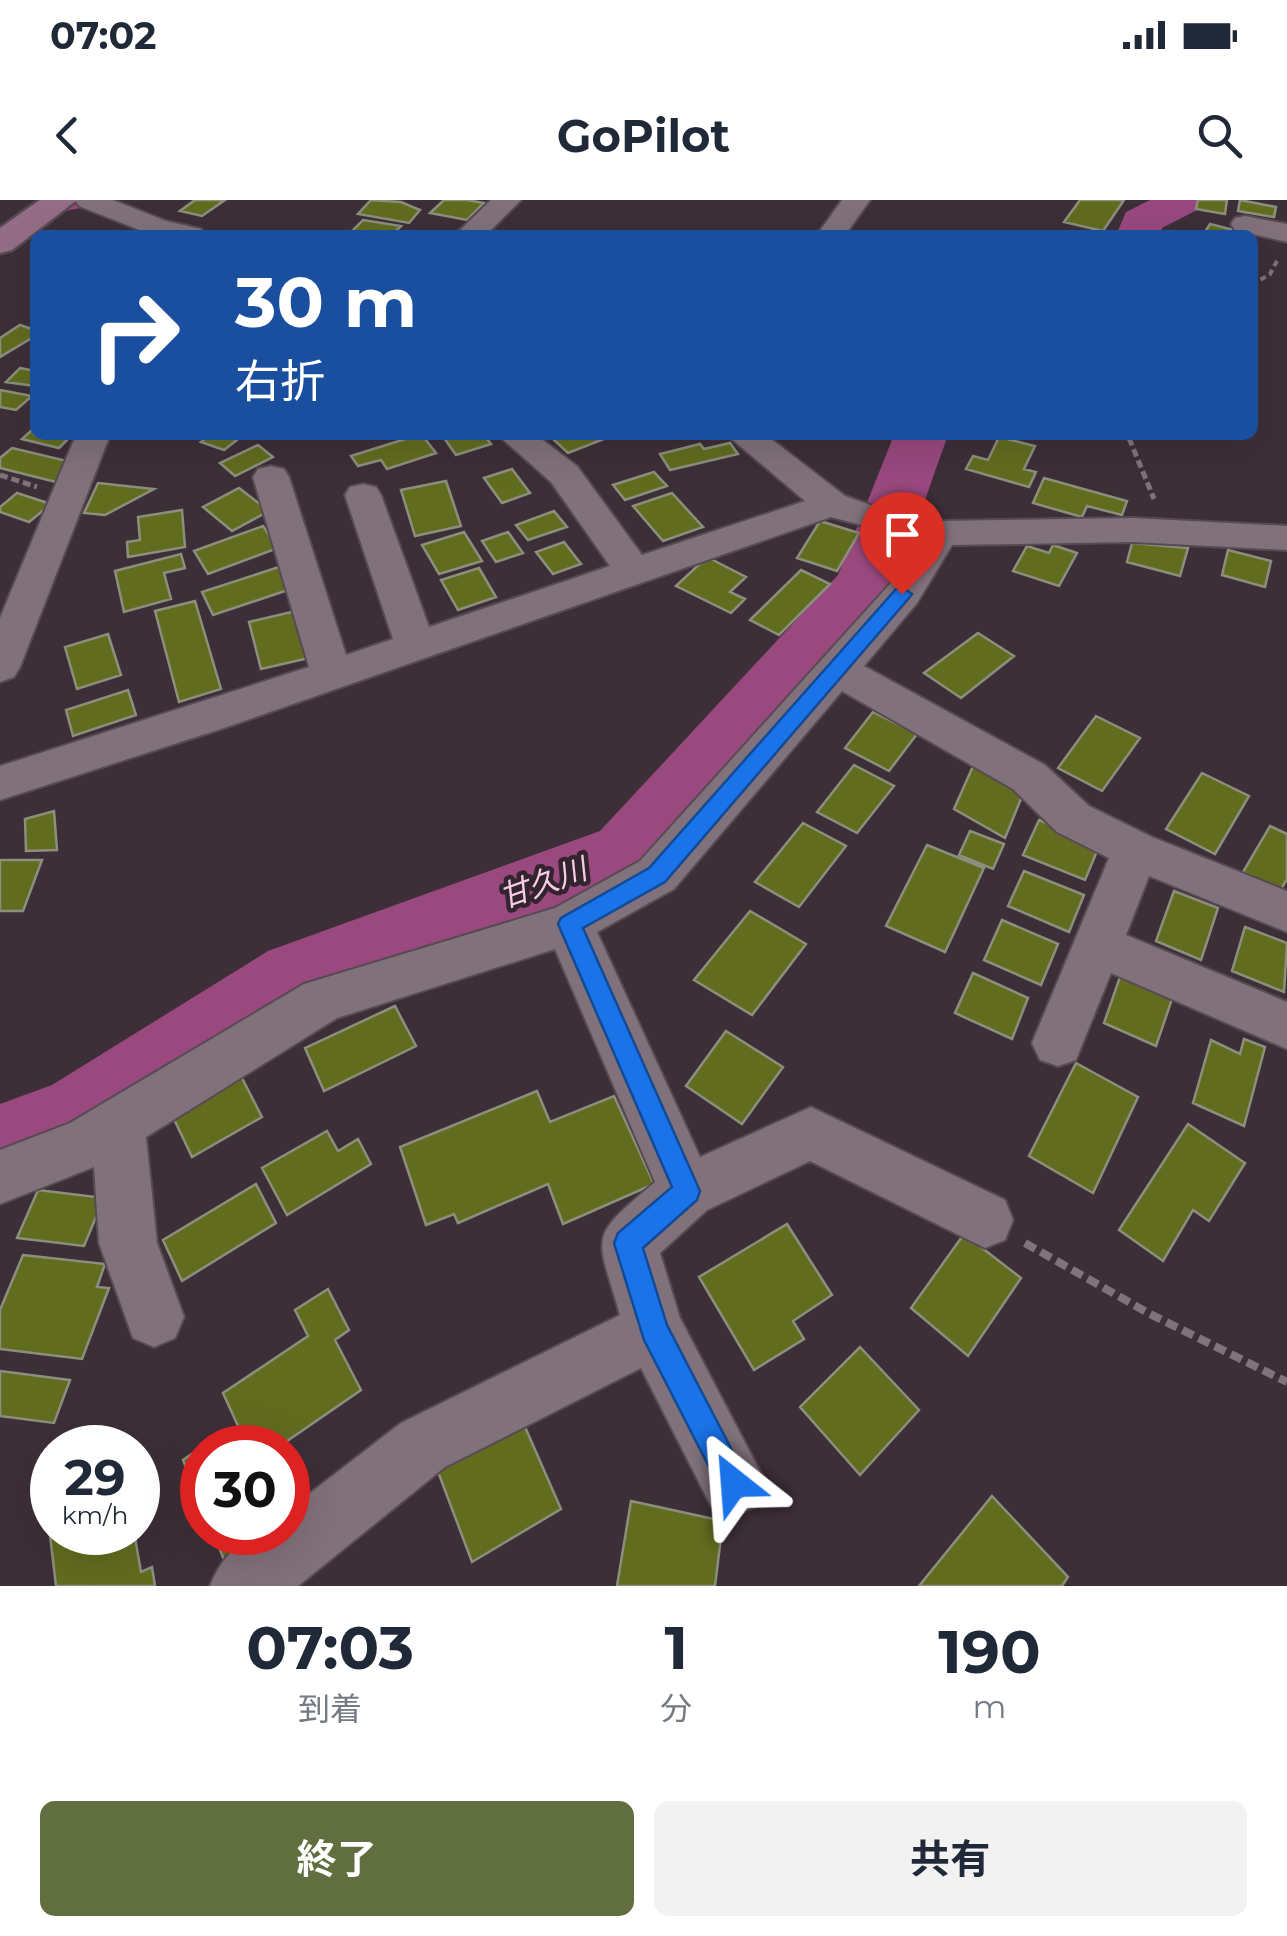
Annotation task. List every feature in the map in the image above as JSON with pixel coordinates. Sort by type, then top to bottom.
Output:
[{"type":"street","points":[[0,243],[61,200]]},
{"type":"street","points":[[89,200],[157,230]]},
{"type":"street","points":[[474,230],[507,200]]},
{"type":"street","points":[[834,230],[856,200]]},
{"type":"street","points":[[1245,224],[1256,230]]},
{"type":"street","points":[[1258,231],[1283,245]]},
{"type":"street","points":[[0,667],[91,440]]},
{"type":"street","points":[[521,440],[564,474],[634,570]]},
{"type":"street","points":[[751,440],[849,511],[928,530],[1168,532],[1287,538]]},
{"type":"street","points":[[272,477],[332,674]]},
{"type":"street","points":[[363,495],[415,644]]},
{"type":"street","points":[[0,783],[634,570],[849,511]]},
{"type":"street","points":[[0,1177],[88,1143],[322,1000],[569,924],[657,875],[902,594],[928,530]]},
{"type":"street","points":[[836,670],[1029,777],[1073,820],[1287,912]]},
{"type":"street","points":[[1058,1043],[1136,850]]},
{"type":"street","points":[[569,924],[687,1191]]},
{"type":"street","points":[[1098,945],[1287,1026]]},
{"type":"street","points":[[118,1124],[128,1243],[154,1317]]},
{"type":"street","points":[[734,1483],[654,1330],[628,1243],[687,1191],[811,1133],[985,1220]]},
{"type":"street","points":[[244,1586],[423,1444],[654,1330]]},
{"type":"path","points":[[1258,281],[1270,274],[1283,245]]},
{"type":"path","points":[[1130,440],[1168,532]]},
{"type":"path","points":[[985,1220],[1150,1314],[1287,1382]]},
{"type":"building","points":[[195,200],[225,200],[202,216],[180,211]]},
{"type":"building","points":[[371,200],[401,202],[420,210],[409,223],[358,214]]},
{"type":"building","points":[[444,200],[484,203],[467,220],[430,213]]},
{"type":"building","points":[[1080,200],[1124,200],[1104,230],[1064,222]]},
{"type":"building","points":[[1198,200],[1227,200],[1225,214],[1196,209]]},
{"type":"building","points":[[1240,200],[1276,207],[1274,217],[1238,211]]},
{"type":"building","points":[[363,220],[401,226],[397,230],[353,230]]},
{"type":"building","points":[[1210,224],[1234,230],[1206,230]]},
{"type":"building","points":[[20,325],[30,328],[30,339],[0,357],[0,338]]},
{"type":"building","points":[[20,368],[30,370],[30,385],[6,382]]},
{"type":"building","points":[[0,390],[30,396],[16,410],[0,407]]},
{"type":"building","points":[[30,432],[30,440],[67,440],[59,448],[22,439]]},
{"type":"building","points":[[204,440],[237,440],[224,450],[201,442]]},
{"type":"building","points":[[402,440],[426,440],[436,453],[387,469],[381,460],[358,466],[351,456]]},
{"type":"building","points":[[446,440],[488,440],[491,444],[456,455]]},
{"type":"building","points":[[554,440],[601,440],[568,453]]},
{"type":"building","points":[[998,440],[1035,446],[1024,469],[1036,472],[1029,487],[966,469],[973,456],[988,460]]},
{"type":"building","points":[[730,443],[738,454],[670,470],[660,454],[700,444],[704,449]]},
{"type":"building","points":[[258,445],[273,457],[235,476],[220,463]]},
{"type":"building","points":[[12,448],[67,461],[56,482],[0,468],[0,458]]},
{"type":"building","points":[[512,469],[530,493],[502,503],[484,478]]},
{"type":"building","points":[[654,472],[667,486],[625,500],[613,485]]},
{"type":"building","points":[[1044,478],[1127,501],[1122,515],[1087,506],[1082,517],[1033,503]]},
{"type":"building","points":[[446,481],[461,526],[415,536],[401,490]]},
{"type":"building","points":[[98,483],[154,489],[105,515],[84,513]]},
{"type":"building","points":[[239,488],[269,511],[232,531],[203,507]]},
{"type":"building","points":[[17,493],[51,504],[29,522],[0,512],[0,507]]},
{"type":"building","points":[[672,493],[703,527],[663,541],[633,506]]},
{"type":"building","points":[[182,510],[185,547],[128,557],[127,542],[140,540],[138,517]]},
{"type":"building","points":[[554,511],[567,527],[528,540],[516,525]]},
{"type":"building","points":[[820,521],[859,533],[837,571],[797,558]]},
{"type":"building","points":[[263,526],[278,548],[208,574],[194,551]]},
{"type":"building","points":[[464,532],[482,561],[439,574],[422,545]]},
{"type":"building","points":[[508,532],[523,553],[496,562],[482,541]]},
{"type":"building","points":[[564,542],[581,564],[553,574],[536,552]]},
{"type":"building","points":[[1132,543],[1188,548],[1180,576],[1127,562]]},
{"type":"building","points":[[1053,545],[1077,553],[1059,586],[1013,571],[1027,546],[1049,553]]},
{"type":"building","points":[[1228,550],[1271,561],[1265,587],[1222,575]]},
{"type":"building","points":[[181,554],[185,568],[164,573],[171,599],[124,612],[115,571]]},
{"type":"building","points":[[707,557],[746,577],[730,592],[745,599],[731,613],[676,586]]},
{"type":"building","points":[[282,566],[294,588],[213,615],[202,592]]},
{"type":"building","points":[[479,568],[496,597],[458,610],[441,580]]},
{"type":"building","points":[[801,570],[830,584],[779,635],[750,620]]},
{"type":"building","points":[[195,601],[221,689],[179,702],[155,611]]},
{"type":"building","points":[[300,610],[313,657],[261,669],[249,622]]},
{"type":"building","points":[[978,633],[1014,656],[961,698],[924,673]]},
{"type":"building","points":[[108,634],[121,675],[77,689],[65,647]]},
{"type":"building","points":[[128,690],[136,715],[73,736],[66,710]]},
{"type":"building","points":[[873,712],[917,734],[889,771],[845,748]]},
{"type":"building","points":[[1096,716],[1140,738],[1102,791],[1058,768]]},
{"type":"building","points":[[974,764],[1025,789],[1005,838],[954,809]]},
{"type":"building","points":[[854,765],[894,786],[857,833],[817,812]]},
{"type":"building","points":[[1202,773],[1249,796],[1215,854],[1166,829]]},
{"type":"building","points":[[54,811],[57,850],[26,851],[25,819]]},
{"type":"building","points":[[1039,820],[1100,844],[1085,880],[1023,855]]},
{"type":"building","points":[[803,823],[846,846],[799,907],[755,882]]},
{"type":"building","points":[[1270,826],[1287,834],[1287,879],[1280,891],[1243,872]]},
{"type":"building","points":[[970,831],[1004,844],[993,869],[959,855]]},
{"type":"building","points":[[927,845],[984,868],[945,952],[886,926]]},
{"type":"building","points":[[0,860],[42,860],[23,911],[0,911]]},
{"type":"building","points":[[1024,871],[1084,895],[1069,932],[1008,906]]},
{"type":"building","points":[[1174,891],[1218,908],[1201,960],[1156,941]]},
{"type":"building","points":[[750,911],[806,944],[752,1015],[694,980]]},
{"type":"building","points":[[1002,920],[1058,944],[1041,985],[984,960]]},
{"type":"building","points":[[1245,927],[1287,943],[1284,992],[1232,971]]},
{"type":"building","points":[[973,973],[1028,998],[1012,1039],[955,1013]]},
{"type":"building","points":[[1120,977],[1172,999],[1156,1046],[1104,1023]]},
{"type":"building","points":[[395,1006],[416,1046],[324,1091],[305,1048]]},
{"type":"building","points":[[726,1031],[783,1067],[742,1124],[686,1086]]},
{"type":"building","points":[[1244,1039],[1265,1047],[1244,1126],[1193,1103],[1211,1040],[1240,1054]]},
{"type":"building","points":[[1076,1063],[1138,1097],[1093,1193],[1029,1156]]},
{"type":"building","points":[[242,1078],[262,1117],[192,1157],[173,1117]]},
{"type":"building","points":[[537,1091],[550,1122],[614,1096],[654,1184],[563,1224],[548,1184],[458,1223],[454,1214],[426,1225],[400,1147]]},
{"type":"building","points":[[1188,1124],[1245,1163],[1209,1221],[1193,1210],[1163,1261],[1119,1230]]},
{"type":"building","points":[[327,1131],[338,1151],[358,1139],[371,1164],[287,1215],[262,1168]]},
{"type":"building","points":[[256,1184],[276,1223],[182,1281],[163,1240]]},
{"type":"building","points":[[38,1190],[104,1198],[84,1246],[17,1238]]},
{"type":"building","points":[[787,1224],[832,1295],[793,1321],[804,1339],[754,1370],[699,1277]]},
{"type":"building","points":[[964,1234],[1021,1278],[968,1356],[911,1308]]},
{"type":"building","points":[[23,1255],[105,1264],[97,1287],[109,1288],[82,1359],[0,1349],[0,1310]]},
{"type":"building","points":[[328,1289],[349,1330],[335,1340],[361,1390],[310,1425],[238,1425],[223,1393],[308,1336],[295,1310]]},
{"type":"building","points":[[860,1347],[919,1410],[860,1475],[800,1407]]},
{"type":"building","points":[[0,1371],[70,1380],[54,1423],[0,1416]]},
{"type":"building","points":[[522,1420],[561,1509],[472,1562],[437,1469]]},
{"type":"building","points":[[992,1496],[1068,1577],[1062,1586],[919,1586]]},
{"type":"building","points":[[631,1501],[723,1521],[715,1586],[617,1586]]},
{"type":"building","points":[[52,1555],[138,1555],[141,1572],[152,1567],[155,1586],[56,1586]]},
{"type":"building","points":[[222,1555],[240,1555],[226,1565]]},
{"type":"waterway","name":"甘久川","points":[[1139,230],[1142,221],[1184,200]]},
{"type":"waterway","points":[[53,216],[62,209],[83,205]]},
{"type":"waterway","name":"甘久川","points":[[0,1145],[79,1115],[296,975],[626,852],[865,584],[919,440]]},
{"type":"route","points":[[734,1483],[654,1330],[628,1243],[687,1191],[569,924],[657,875],[902,594]]}]
